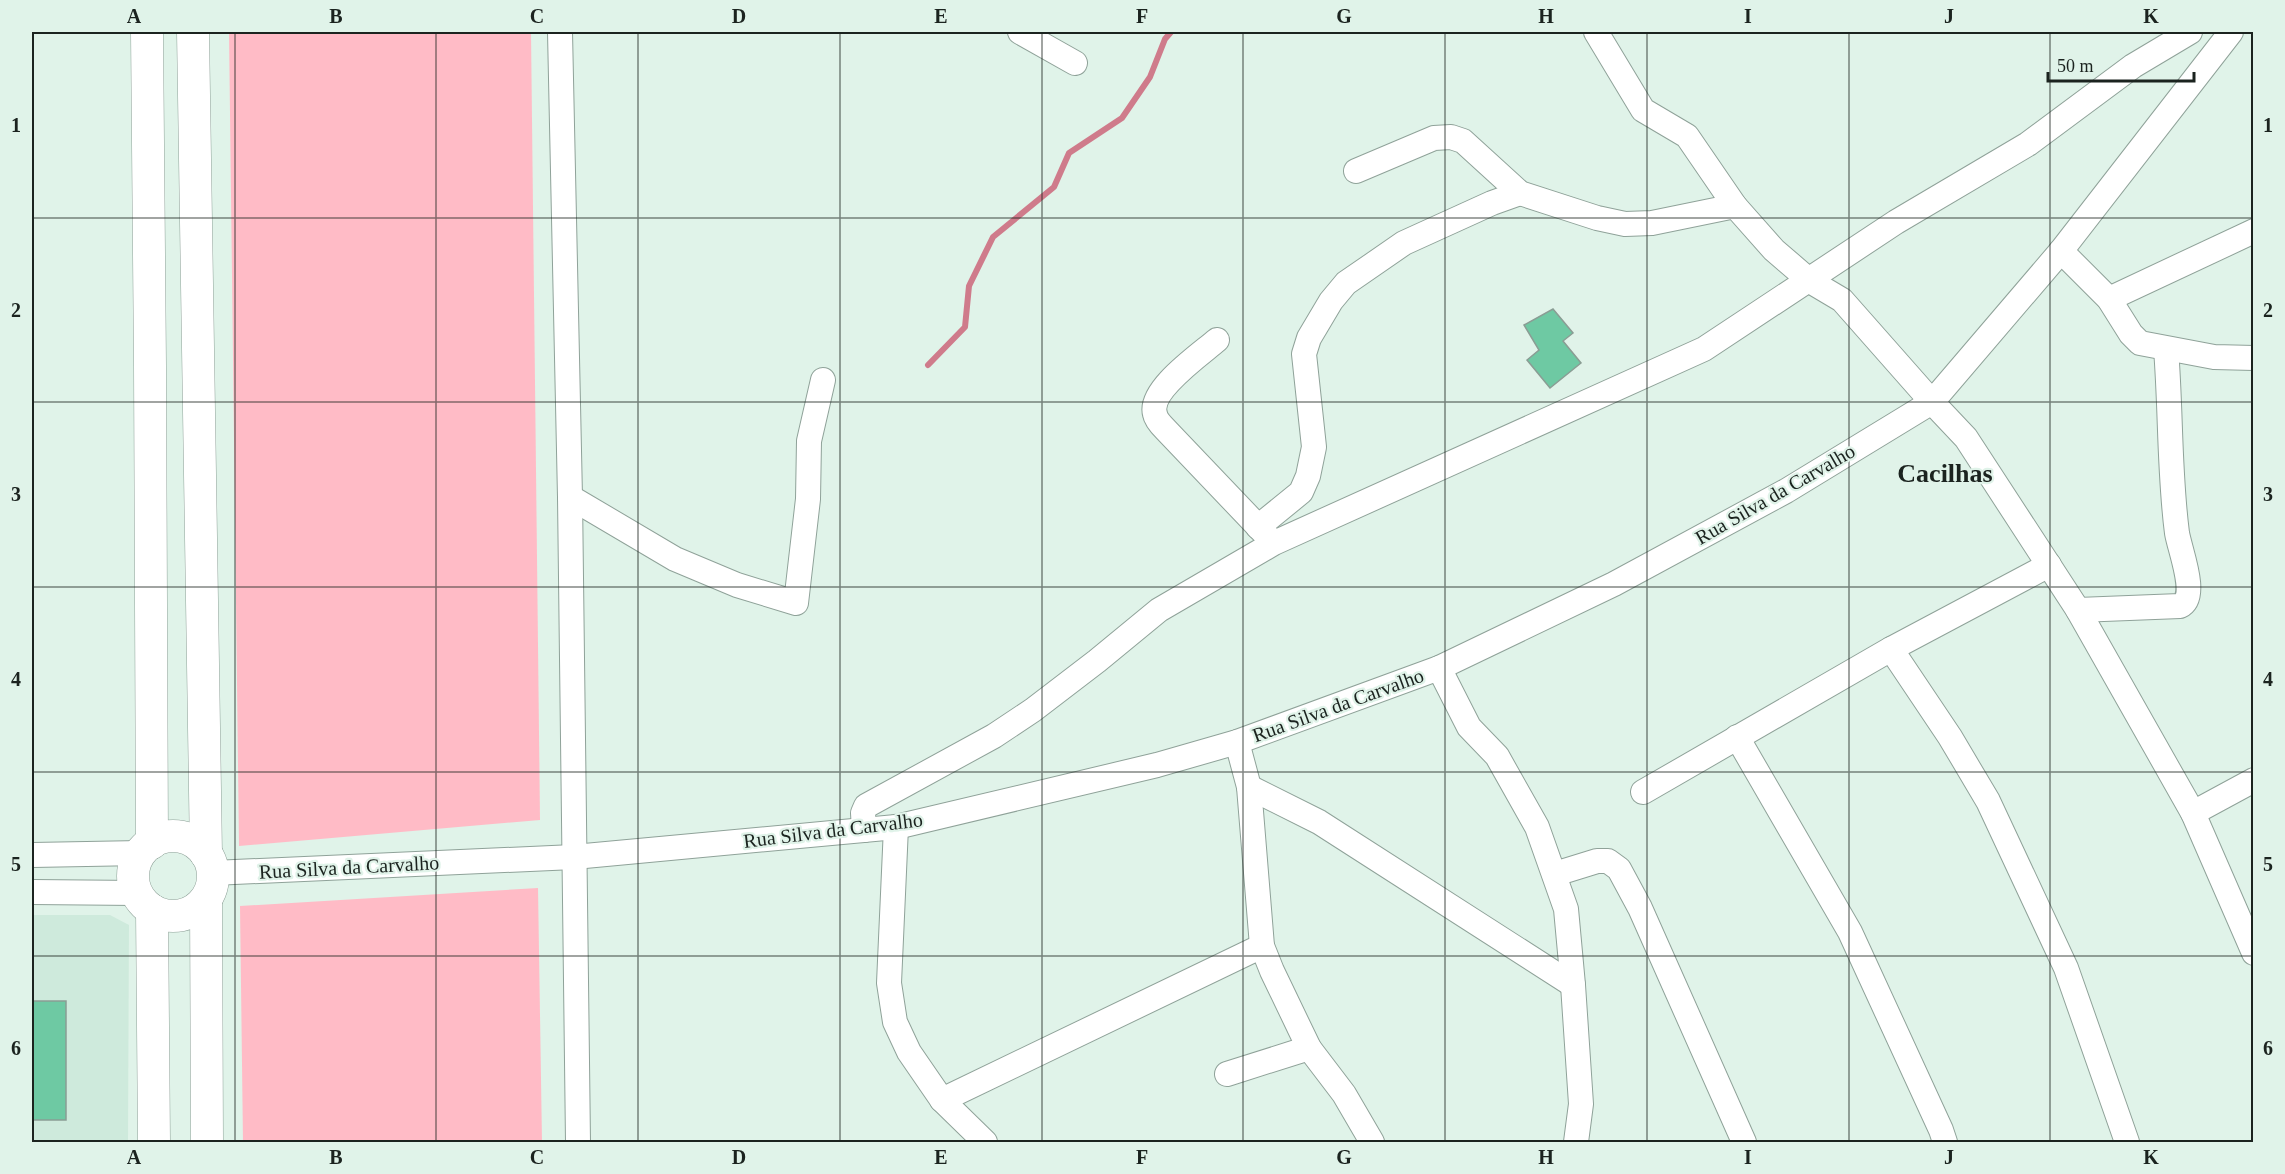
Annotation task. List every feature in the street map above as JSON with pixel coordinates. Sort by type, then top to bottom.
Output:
[{"type":"main road","points":[[147,32],[151,390],[147,848]]},
{"type":"main road","points":[[193,32],[208,876],[207,1143]]},
{"type":"main road","points":[[178,837],[191,841],[208,876],[190,912],[177,916],[164,915],[144,901],[134,885],[134,868],[147,848],[164,838],[178,837]]},
{"type":"main road","points":[[144,901],[154,1143]]},
{"type":"street","points":[[560,32],[570,497],[578,1143]]},
{"type":"street","points":[[1020,32],[1075,63]]},
{"type":"street","points":[[1596,32],[1643,110],[1687,136],[1735,206],[1774,250],[1810,281],[1842,300],[1966,438],[2078,610],[2193,813],[2253,953]]},
{"type":"street","points":[[864,830],[863,813],[866,806],[994,736],[1088,668],[1159,610],[1266,535],[1704,349],[1896,222],[2028,144],[2133,66],[2190,32]]},
{"type":"street","name":"Rua Silva da Carvalho","points":[[208,876],[574,856],[896,827],[1157,765],[1237,742],[1439,668],[1614,584],[1786,491],[1932,402],[2061,251],[2230,32]]},
{"type":"street","points":[[1356,171],[1434,138],[1451,137],[1463,141],[1520,193],[1597,218],[1625,224],[1652,223],[1735,206]]},
{"type":"street","points":[[1266,535],[1301,492],[1308,476],[1314,447],[1304,354],[1308,338],[1331,301],[1346,283],[1404,243],[1492,203],[1520,193]]},
{"type":"street","points":[[2109,299],[2253,231]]},
{"type":"street","points":[[2061,251],[2109,299],[2131,334],[2140,343],[2223,358],[2253,358]]},
{"type":"street","points":[[1217,340],[1161,389],[1155,405],[1155,415],[1166,430],[1266,535]]},
{"type":"street","points":[[2078,610],[2180,606],[2186,603],[2189,597],[2189,586],[2178,539],[2171,483],[2166,349]]},
{"type":"street","points":[[570,497],[675,559],[737,585],[796,603],[808,499],[809,441],[823,380]]},
{"type":"street","points":[[1643,792],[1892,649],[2049,565]]},
{"type":"street","points":[[1892,649],[1950,737],[1988,801],[2066,968],[2127,1143]]},
{"type":"street","points":[[1439,668],[1468,727],[1497,756],[1537,827],[1566,909],[1574,985],[1581,1104],[1576,1143]]},
{"type":"street","points":[[1737,737],[1850,932],[1945,1143]]},
{"type":"street","points":[[1237,742],[1249,787],[1262,946],[1309,1048],[1344,1094],[1372,1143]]},
{"type":"street","points":[[2193,813],[2253,780]]},
{"type":"street","points":[[1249,787],[1319,822],[1574,985]]},
{"type":"street","points":[[896,827],[889,983],[895,1022],[909,1052],[942,1100],[985,1143]]},
{"type":"street","points":[[32,855],[147,848]]},
{"type":"street","points":[[1555,874],[1597,861],[1608,861],[1619,869],[1640,908],[1744,1143]]},
{"type":"street","points":[[32,892],[144,901]]},
{"type":"street","points":[[942,1100],[1262,946]]},
{"type":"street","points":[[1227,1074],[1309,1048]]},
{"type":"shaded area","points":[[229,32],[531,32],[540,820],[239,846]]},
{"type":"shaded area","points":[[538,888],[542,1142],[243,1142],[240,906]]},
{"type":"shaded area","points":[[32,915],[110,915],[129,925],[128,1142],[32,1142]]},
{"type":"building","points":[[1553,309],[1573,333],[1563,341],[1581,363],[1550,388],[1527,360],[1539,350],[1524,325]]},
{"type":"building","points":[[32,1001],[66,1001],[66,1120],[32,1120]]},
{"type":"waterway","points":[[928,365],[965,327],[969,286],[993,237],[1054,187],[1069,153],[1122,118],[1150,77],[1165,39],[1171,32]]},
{"type":"district","name":"Cacilhas","points":[[1945,473]]}]
